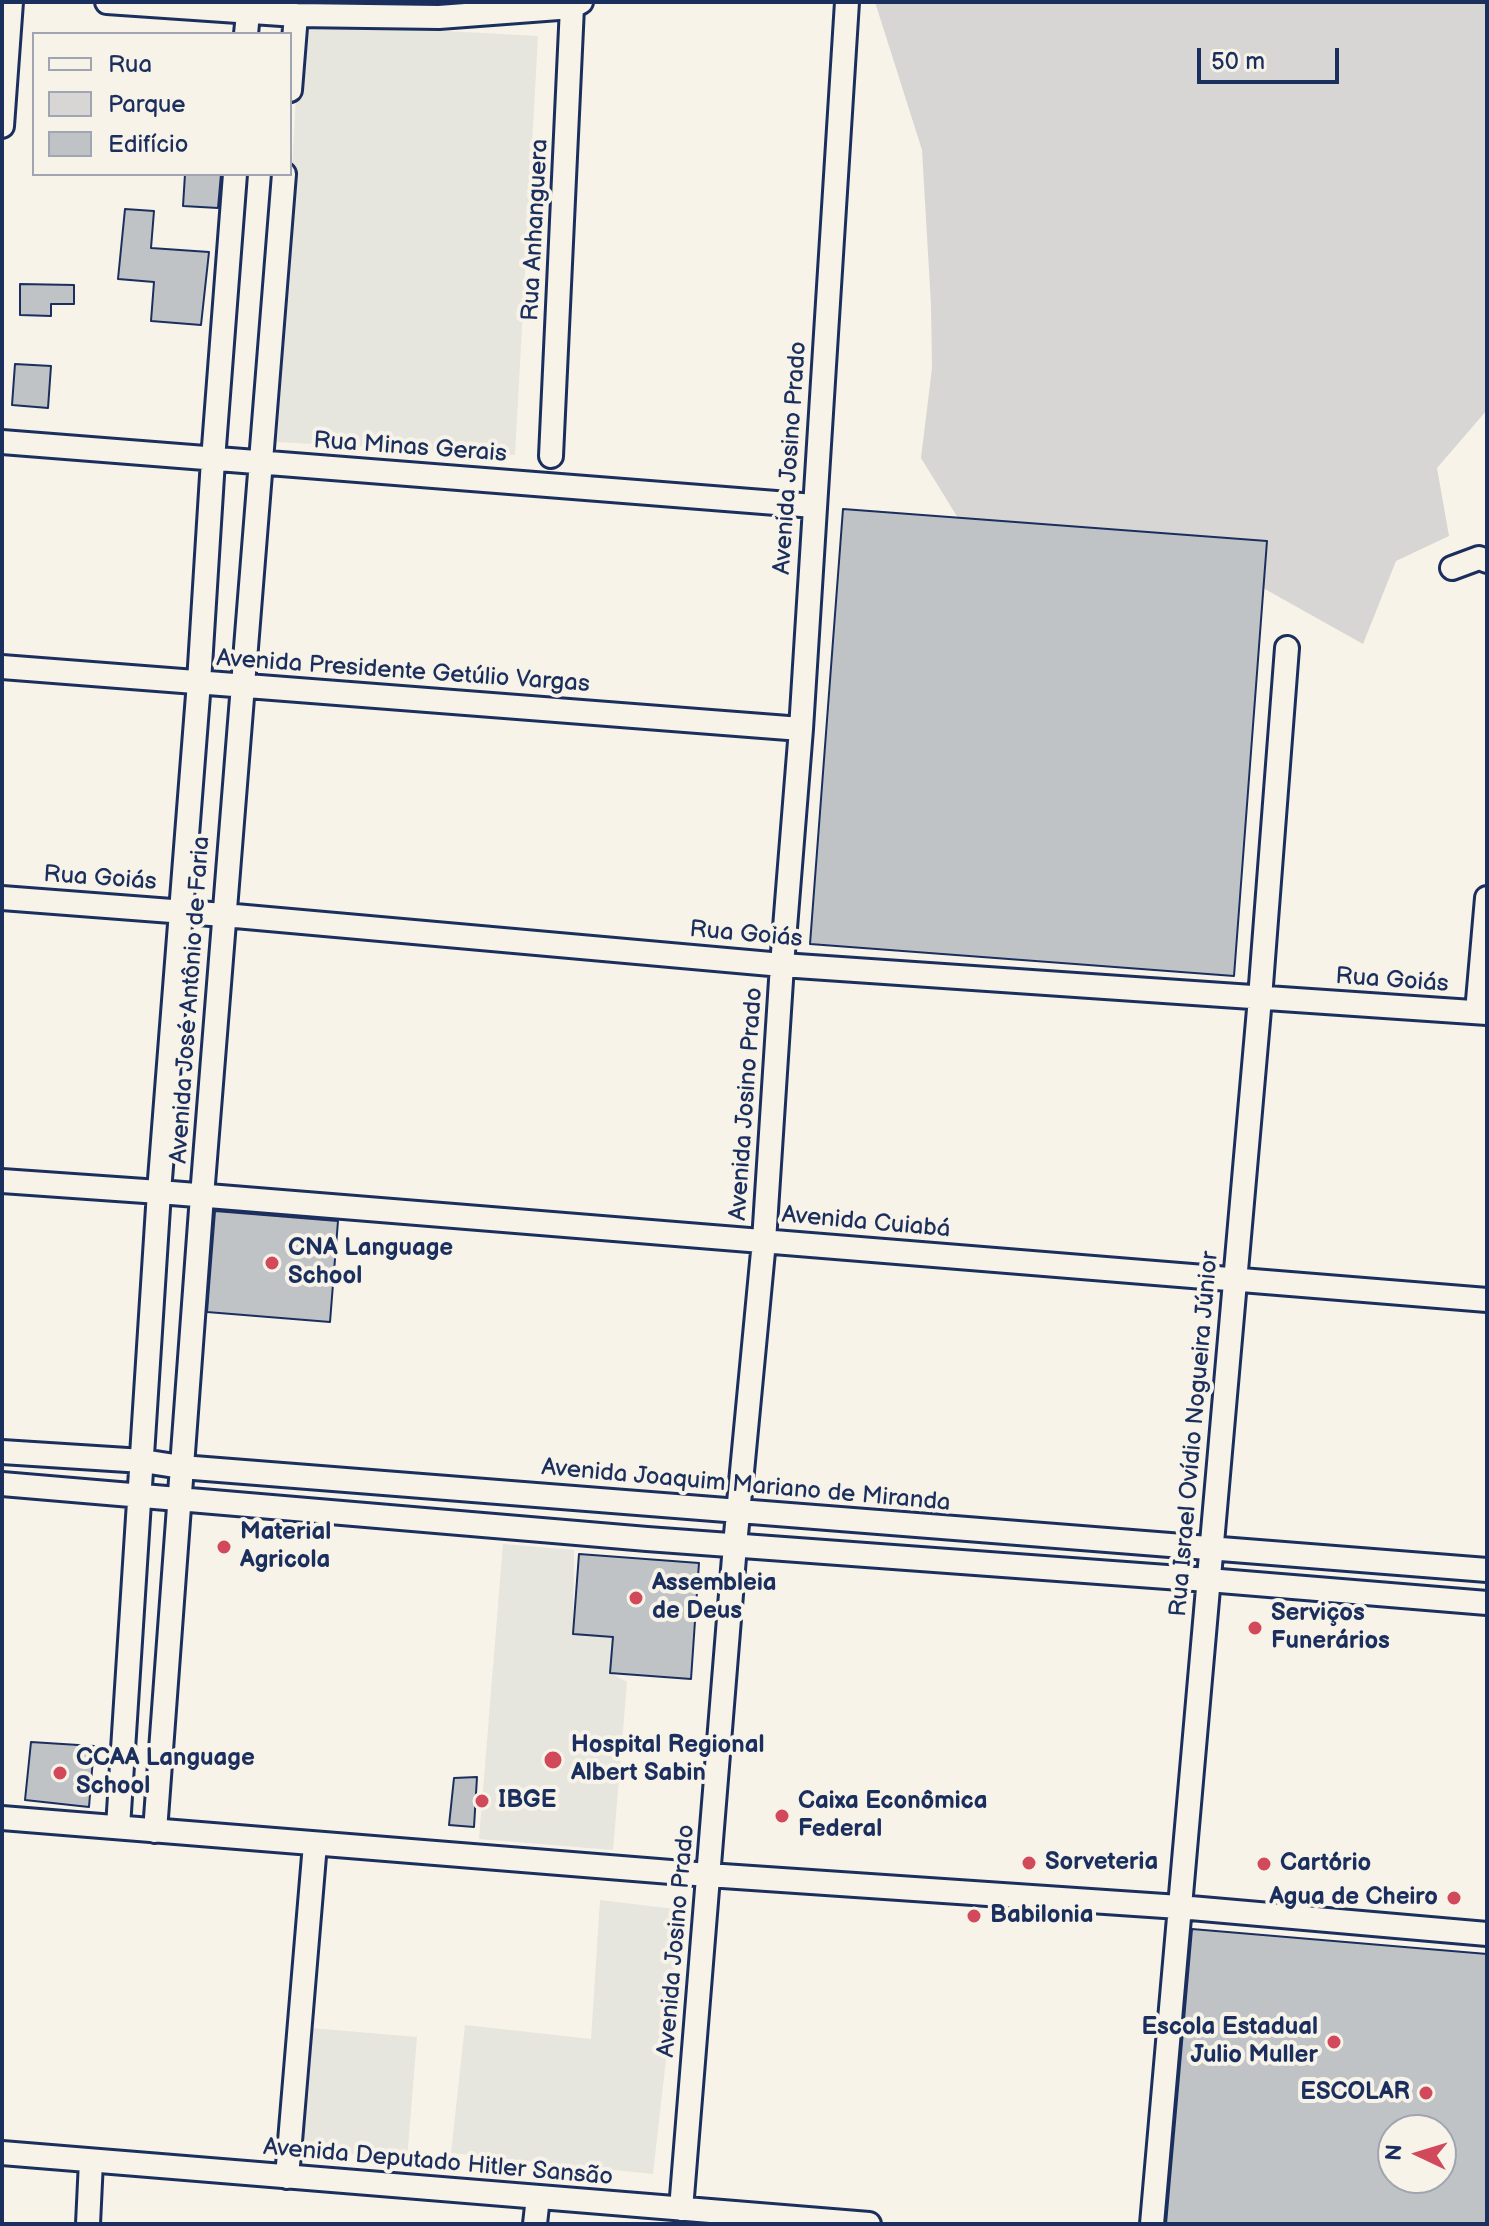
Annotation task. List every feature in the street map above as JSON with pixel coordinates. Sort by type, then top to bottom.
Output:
[{"type":"street","points":[[2,126],[11,2]]},
{"type":"street","points":[[107,2],[247,23],[296,15],[439,17],[577,5]]},
{"type":"street","name":"Avenida Josino Prado","points":[[681,2209],[735,1545],[764,1241],[801,729],[847,2]]},
{"type":"street","name":"Rua Anhanguera","points":[[551,456],[577,5]]},
{"type":"street","points":[[292,65],[296,15]]},
{"type":"street","name":"Avenida José Antônio de Faria","points":[[118,1827],[159,1192],[235,176]]},
{"type":"street","name":"Avenida José Antônio de Faria","points":[[155,1831],[202,1196],[284,176]]},
{"type":"street","name":"Rua Minas Gerais","points":[[2,442],[814,506]]},
{"type":"street","points":[[1452,568],[1479,558],[1487,561]]},
{"type":"street","name":"Rua Israel Ovídio Nogueira Júnior","points":[[1152,2224],[1260,998],[1287,648]]},
{"type":"street","name":"Avenida Presidente Getúlio Vargas","points":[[2,667],[801,729]]},
{"type":"street","name":"Rua Goiás","points":[[2,898],[782,965],[1482,1013]]},
{"type":"street","points":[[1482,1013],[1487,898]]},
{"type":"street","name":"Avenida Cuiabá","points":[[2,1181],[1487,1300]]},
{"type":"street","name":"Avenida Joaquim Mariano de Miranda","points":[[2,1452],[1487,1570]]},
{"type":"street","points":[[2,1484],[1487,1603]]},
{"type":"street","points":[[546,1530],[547,1496]]},
{"type":"street","points":[[1460,1601],[1462,1568]]},
{"type":"street","points":[[2,1818],[708,1875],[1179,1907],[1487,1934]]},
{"type":"street","points":[[287,2177],[315,1844]]},
{"type":"street","name":"Avenida Deputado Hitler Sansão","points":[[2,2153],[681,2209],[752,2219],[869,2224]]},
{"type":"street","points":[[88,2224],[91,2161]]},
{"type":"street","points":[[535,2224],[538,2197]]},
{"type":"shaded area","points":[[300,23],[538,36],[515,455],[277,442]]},
{"type":"shaded area","name":"Hospital Regional Albert Sabin","points":[[503,1544],[574,1550],[573,1634],[613,1637],[610,1673],[627,1682],[613,1850],[479,1839]]},
{"type":"shaded area","points":[[600,1900],[683,1910],[653,2174],[451,2153],[465,2025],[591,2039]]},
{"type":"shaded area","points":[[311,2028],[417,2037],[407,2159],[314,2151],[302,2136]]},
{"type":"green space","points":[[875,2],[1487,2],[1487,410],[1437,468],[1449,536],[1396,561],[1363,644],[1263,588],[958,518],[921,458],[932,368],[922,150]]},
{"type":"building","points":[[185,176],[221,176],[218,208],[183,206]]},
{"type":"building","points":[[125,209],[154,211],[151,248],[209,252],[201,325],[151,321],[154,282],[118,279]]},
{"type":"building","points":[[20,284],[74,285],[74,304],[51,304],[51,316],[20,315]]},
{"type":"building","points":[[15,364],[51,366],[48,408],[12,405]]},
{"type":"building","points":[[843,509],[1267,541],[1234,976],[810,944]]},
{"type":"building","name":"CNA Language School","points":[[215,1211],[338,1221],[330,1322],[207,1312]]},
{"type":"building","name":"Assembleia de Deus","points":[[579,1554],[699,1563],[691,1679],[610,1673],[613,1637],[573,1634]]},
{"type":"building","name":"CCAA Language School","points":[[31,1742],[94,1746],[89,1807],[25,1800]]},
{"type":"building","points":[[477,1777],[474,1827],[449,1825],[454,1778]]},
{"type":"building","name":"Escola Estadual Julio Muller","points":[[1192,1929],[1487,1954],[1487,2224],[1166,2224]]},
{"type":"place","name":"CNA Language School","points":[[272,1263]]},
{"type":"place","name":"Material Agricola","points":[[224,1547]]},
{"type":"place","name":"Assembleia de Deus","points":[[636,1598]]},
{"type":"place","name":"Serviços Funerários","points":[[1255,1628]]},
{"type":"place","name":"Hospital Regional Albert Sabin","points":[[553,1760]]},
{"type":"place","name":"CCAA Language School","points":[[60,1773]]},
{"type":"place","name":"IBGE","points":[[482,1801]]},
{"type":"place","name":"Caixa Econômica Federal","points":[[782,1816]]},
{"type":"place","name":"Sorveteria","points":[[1029,1863]]},
{"type":"place","name":"Cartório","points":[[1264,1864]]},
{"type":"place","name":"Agua de Cheiro","points":[[1454,1898]]},
{"type":"place","name":"Babilonia","points":[[974,1916]]},
{"type":"place","name":"Escola Estadual Julio Muller","points":[[1334,2042]]},
{"type":"place","name":"ESCOLAR","points":[[1426,2093]]}]
